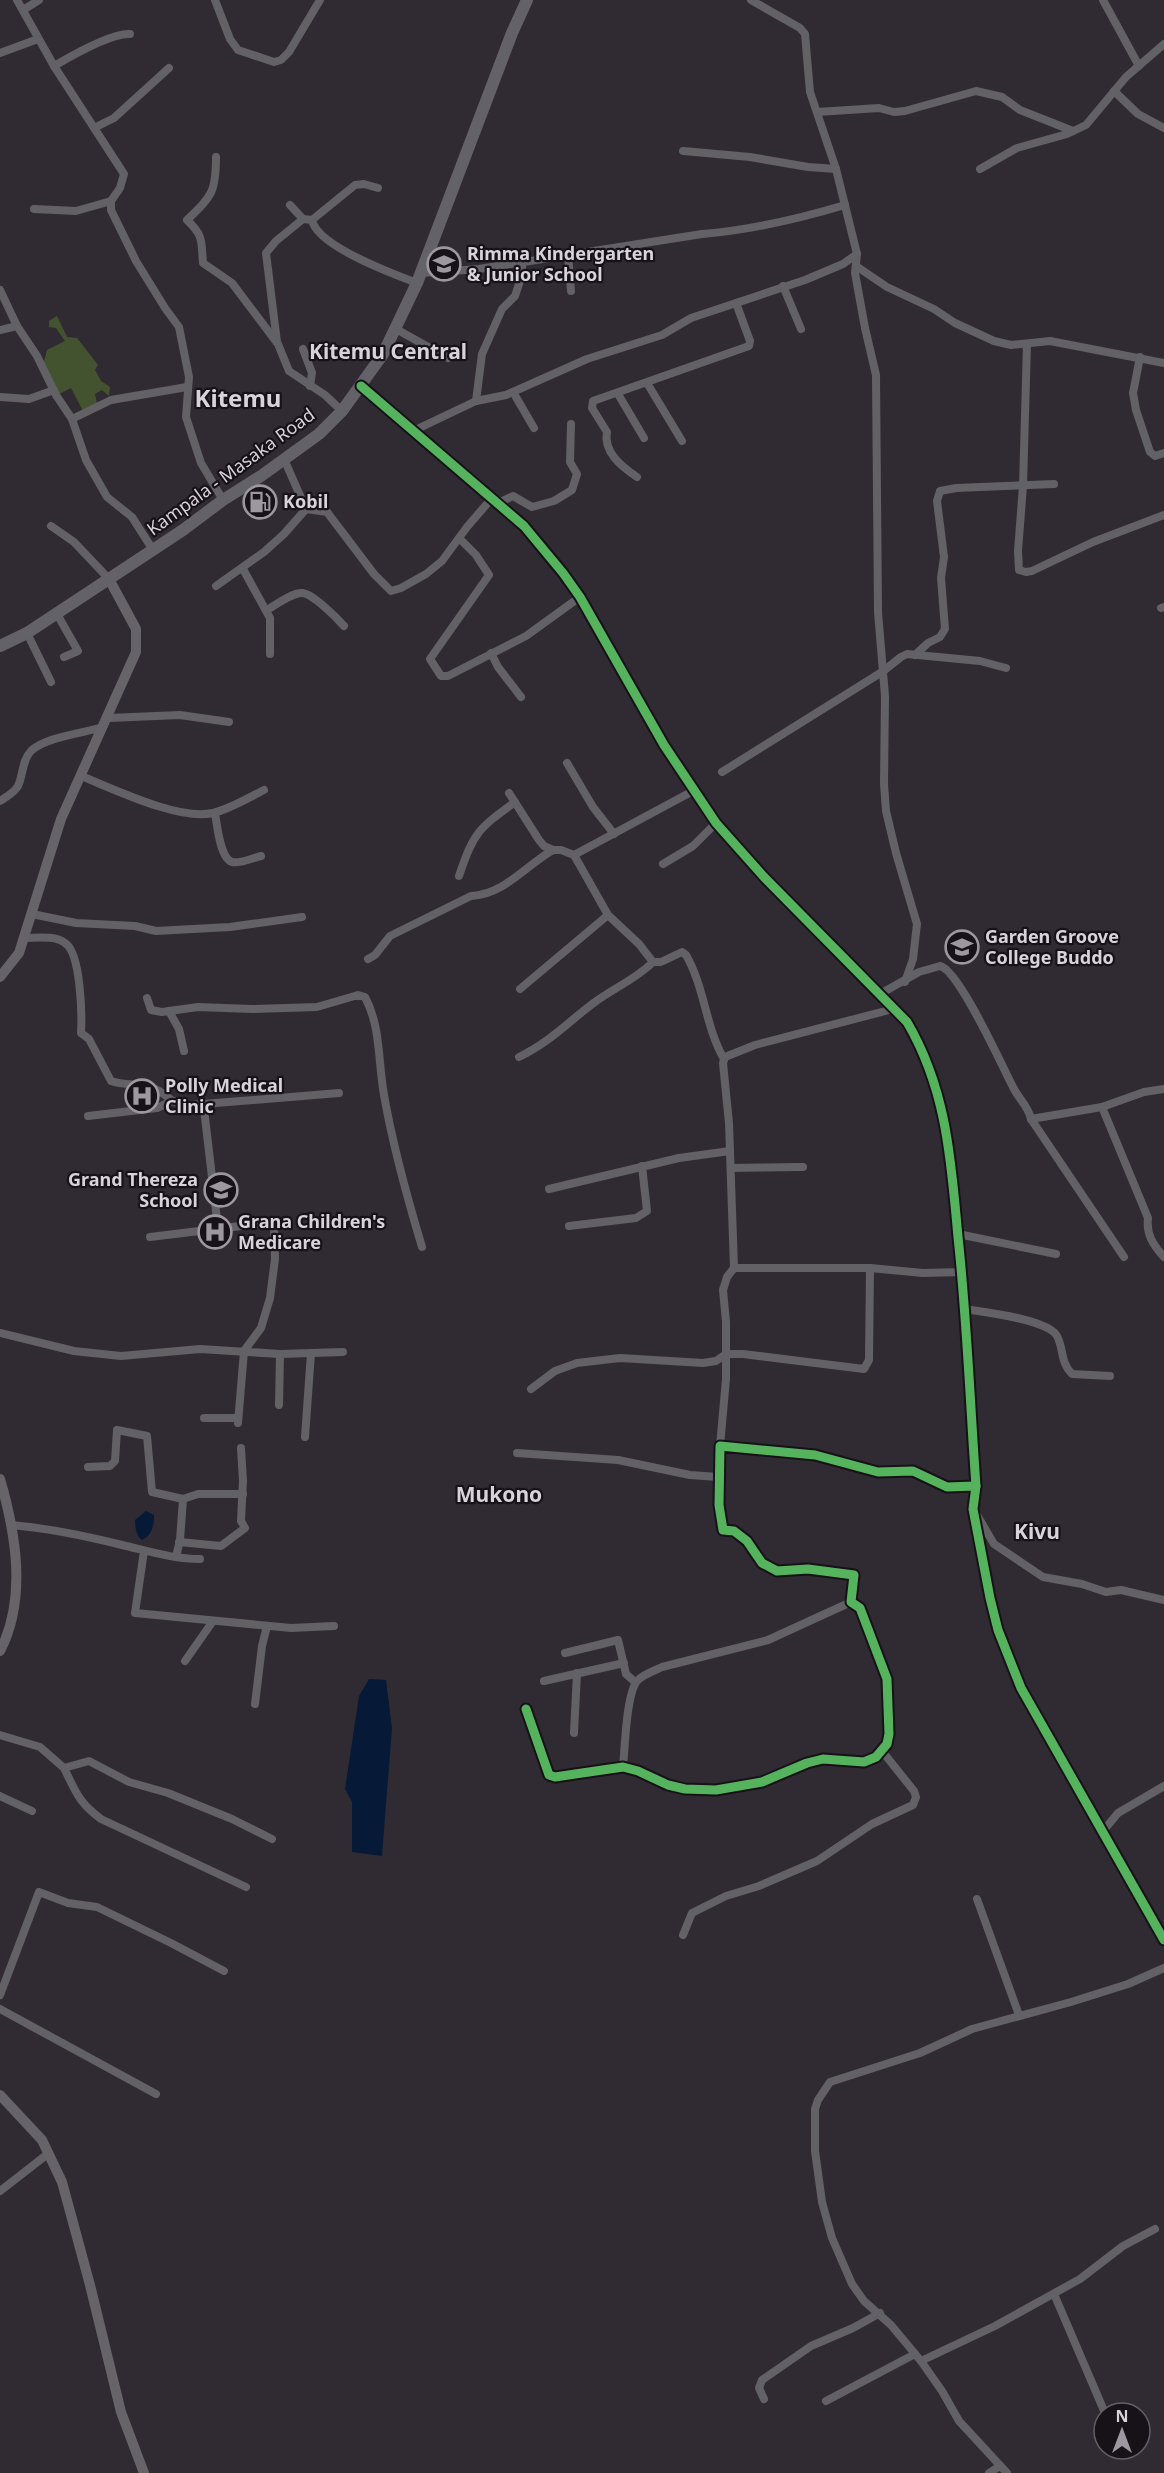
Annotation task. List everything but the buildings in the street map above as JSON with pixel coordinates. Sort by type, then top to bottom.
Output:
[{"type":"main road","name":"Kampala - Masaka Road","points":[[0,646],[27,633],[153,550],[319,434],[342,411],[383,354],[419,278],[512,33],[527,0]]},
{"type":"street","points":[[17,0],[54,66],[124,174],[120,188],[111,201],[111,210],[136,261],[165,308],[180,327],[189,376],[186,417],[201,464],[223,500]]},
{"type":"street","points":[[22,9],[39,0]]},
{"type":"street","points":[[215,0],[230,39],[238,50],[274,62],[281,60],[289,52],[320,0]]},
{"type":"street","points":[[751,0],[800,28],[805,34],[810,92],[836,169],[857,254],[855,273],[876,375],[878,612],[886,811],[917,924],[913,959],[905,982]]},
{"type":"street","points":[[1103,0],[1139,66]]},
{"type":"street","points":[[54,66],[78,52],[122,33],[130,34]]},
{"type":"street","points":[[0,53],[38,39]]},
{"type":"street","points":[[980,169],[1017,147],[1086,125],[1114,91],[1164,44]]},
{"type":"street","points":[[94,128],[114,118],[169,68]]},
{"type":"street","points":[[817,112],[879,108],[894,112],[905,111],[976,91],[1002,97],[1020,110],[1073,131]]},
{"type":"street","points":[[1114,91],[1138,114],[1164,128]]},
{"type":"street","points":[[683,151],[750,157],[808,167],[836,169]]},
{"type":"street","points":[[216,157],[216,181],[210,197],[187,220],[197,229],[204,244],[203,263],[232,283],[278,344]]},
{"type":"street","points":[[342,411],[325,394],[289,371],[278,344],[266,253],[276,241],[354,185],[361,183],[378,188]]},
{"type":"street","points":[[34,209],[76,211],[111,201]]},
{"type":"street","points":[[290,205],[321,235],[346,253],[419,278],[741,230],[786,222],[845,206]]},
{"type":"street","points":[[568,254],[571,291]]},
{"type":"street","points":[[413,431],[476,401],[513,392],[587,359],[662,335],[691,318],[783,285],[805,280],[843,264],[857,254]]},
{"type":"street","points":[[476,401],[482,354],[502,309],[515,296],[524,261]]},
{"type":"street","points":[[856,266],[886,287],[934,309],[979,335],[1011,345],[1050,341],[1164,363]]},
{"type":"street","points":[[783,285],[801,329]]},
{"type":"street","points":[[0,290],[17,326],[37,356],[72,419],[86,460],[107,497],[132,517],[153,550]]},
{"type":"street","points":[[637,477],[615,458],[606,439],[607,432],[592,408],[593,401],[749,346],[750,341],[736,303]]},
{"type":"street","points":[[0,330],[17,326]]},
{"type":"street","points":[[396,329],[448,358]]},
{"type":"street","points":[[1027,345],[1023,486],[1018,551],[1018,566],[1021,572],[1032,571],[1086,545],[1164,515]]},
{"type":"street","points":[[303,349],[312,373],[310,386]]},
{"type":"street","points":[[1140,357],[1133,393],[1136,410],[1150,452],[1155,456],[1164,453]]},
{"type":"street","points":[[647,383],[682,441]]},
{"type":"street","points":[[361,386],[524,525],[580,597],[664,745],[716,823],[764,877],[907,1022],[921,1046],[940,1098],[951,1162],[962,1272],[976,1486],[973,1509],[990,1598],[1002,1640],[1021,1688],[1104,1830],[1164,1940]]},
{"type":"street","points":[[72,419],[111,400],[187,387]]},
{"type":"street","points":[[0,397],[29,399],[54,390]]},
{"type":"street","points":[[513,392],[534,428]]},
{"type":"street","points":[[618,394],[644,438]]},
{"type":"street","points":[[306,509],[327,512],[374,574],[391,591],[401,588],[426,574],[442,561],[459,538],[495,501],[513,496],[532,507],[554,501],[572,490],[577,474],[570,462],[571,424]]},
{"type":"street","points":[[284,459],[306,509]]},
{"type":"street","points":[[915,655],[928,643],[940,637],[945,629],[941,578],[944,557],[937,501],[940,491],[956,488],[1054,484]]},
{"type":"street","points":[[216,586],[243,569],[284,534],[306,509]]},
{"type":"street","points":[[0,977],[19,953],[62,819],[136,651],[136,629],[109,579],[74,542],[51,526]]},
{"type":"street","points":[[459,538],[476,555],[489,575],[430,659],[441,676],[445,677],[526,636],[580,597]]},
{"type":"street","points":[[243,569],[270,618],[270,654]]},
{"type":"street","points":[[267,610],[299,593],[306,593],[336,616],[344,626]]},
{"type":"street","points":[[57,614],[78,651],[64,657]]},
{"type":"street","points":[[27,633],[51,682]]},
{"type":"street","points":[[491,653],[498,667],[520,697]]},
{"type":"street","points":[[722,772],[882,672],[901,657],[915,655],[980,661],[1006,668]]},
{"type":"street","points":[[0,801],[13,792],[18,785],[27,757],[32,751],[64,737],[105,723],[180,715],[229,722]]},
{"type":"street","points":[[567,763],[592,807],[614,834]]},
{"type":"street","points":[[81,776],[175,810],[197,815],[215,813],[264,790]]},
{"type":"street","points":[[574,855],[693,791]]},
{"type":"street","points":[[509,793],[544,846],[574,855],[608,915],[639,944],[652,962]]},
{"type":"street","points":[[459,876],[474,836],[485,824],[515,802]]},
{"type":"street","points":[[215,813],[223,855],[234,863],[261,856]]},
{"type":"street","points":[[663,864],[693,846],[716,823]]},
{"type":"street","points":[[368,959],[375,955],[390,936],[471,896],[485,895],[507,884],[553,850]]},
{"type":"street","points":[[32,914],[76,923],[135,926],[156,931],[230,927],[302,917]]},
{"type":"street","points":[[520,989],[608,915]]},
{"type":"street","points":[[24,938],[58,940],[67,944],[72,950],[79,994],[81,1033],[89,1039],[111,1081],[127,1086],[152,1088],[170,1102],[178,1104],[201,1105],[339,1093]]},
{"type":"street","points":[[519,1057],[539,1048],[596,1001],[644,971],[652,962],[661,962],[682,952],[686,955],[701,987],[713,1037],[724,1059],[730,1151],[734,1268],[727,1277],[723,1290],[726,1379],[718,1476],[723,1530],[734,1531],[747,1541],[762,1563],[777,1571],[808,1569],[853,1574],[851,1602]]},
{"type":"street","points":[[880,994],[905,982],[919,972],[944,966],[948,970],[974,1011],[1014,1090],[1029,1111],[1031,1119],[1124,1257]]},
{"type":"street","points":[[147,998],[151,1010],[162,1012],[198,1007],[252,1010],[317,1007],[358,995],[365,997],[374,1014],[384,1094],[422,1247]]},
{"type":"street","points":[[724,1059],[728,1054],[755,1046],[893,1009]]},
{"type":"street","points":[[169,1011],[179,1029],[184,1051]]},
{"type":"street","points":[[1031,1119],[1102,1107],[1144,1092],[1164,1089]]},
{"type":"street","points":[[88,1116],[157,1108],[170,1102]]},
{"type":"street","points":[[201,1105],[204,1109],[218,1228]]},
{"type":"street","points":[[1102,1107],[1148,1218],[1146,1230],[1164,1257]]},
{"type":"street","points":[[549,1189],[679,1158],[730,1151]]},
{"type":"street","points":[[569,1226],[636,1218],[647,1211],[642,1166]]},
{"type":"street","points":[[730,1168],[803,1167]]},
{"type":"street","points":[[150,1237],[265,1224],[274,1227],[275,1259],[270,1298],[261,1328],[244,1351],[238,1420],[204,1418]]},
{"type":"street","points":[[958,1234],[1056,1254]]},
{"type":"street","points":[[734,1268],[870,1268],[923,1273],[962,1272]]},
{"type":"street","points":[[531,1389],[555,1371],[577,1363],[620,1358],[703,1363],[716,1361],[726,1354],[762,1356],[864,1369],[870,1360],[870,1268]]},
{"type":"street","points":[[964,1309],[1022,1319],[1047,1328],[1057,1336],[1062,1359],[1072,1374],[1110,1377]]},
{"type":"street","points":[[0,1333],[97,1354],[129,1356],[200,1349],[280,1354],[343,1352]]},
{"type":"street","points":[[305,1437],[311,1353]]},
{"type":"street","points":[[279,1405],[280,1354]]},
{"type":"street","points":[[88,1467],[110,1466],[115,1461],[117,1430],[138,1433],[147,1436],[152,1492],[155,1494],[183,1499],[198,1494],[243,1494]]},
{"type":"street","points":[[720,1446],[815,1455],[878,1472],[913,1471],[946,1486],[976,1486]]},
{"type":"street","points":[[179,1542],[221,1546],[245,1528],[241,1521],[243,1494],[241,1448]]},
{"type":"street","points":[[517,1453],[618,1460],[690,1475],[718,1476]]},
{"type":"street","points":[[0,1479],[16,1564],[15,1602],[9,1634],[0,1651]]},
{"type":"street","points":[[176,1557],[183,1499]]},
{"type":"street","points":[[973,1509],[994,1544],[1043,1577],[1082,1584],[1106,1592],[1121,1590],[1164,1600]]},
{"type":"street","points":[[10,1526],[27,1526],[144,1551],[200,1559]]},
{"type":"street","points":[[144,1551],[135,1613],[291,1628],[334,1626]]},
{"type":"street","points":[[623,1767],[627,1714],[635,1682],[646,1674],[662,1667],[768,1640],[851,1602]]},
{"type":"street","points":[[526,1709],[549,1775],[575,1775],[623,1767],[638,1771],[668,1785],[685,1789],[716,1790],[762,1782],[807,1763],[823,1759],[864,1762],[876,1757],[887,1744],[889,1734],[887,1679],[860,1608],[851,1602]]},
{"type":"street","points":[[185,1661],[213,1621]]},
{"type":"street","points":[[255,1704],[261,1646],[267,1626]]},
{"type":"street","points":[[565,1653],[618,1640],[626,1674],[635,1682]]},
{"type":"street","points":[[544,1681],[624,1663]]},
{"type":"street","points":[[574,1733],[577,1673]]},
{"type":"street","points":[[0,1735],[40,1747],[64,1768],[77,1797],[84,1806],[101,1819],[246,1887]]},
{"type":"street","points":[[683,1935],[692,1913],[726,1896],[759,1886],[817,1861],[872,1824],[913,1805],[915,1793],[882,1751]]},
{"type":"street","points":[[64,1768],[89,1761],[129,1782],[168,1793],[272,1839]]},
{"type":"street","points":[[1104,1830],[1118,1813],[1164,1786]]},
{"type":"street","points":[[0,1796],[32,1811]]},
{"type":"street","points":[[0,1995],[39,1892],[68,1903],[97,1907],[171,1942],[224,1971]]},
{"type":"street","points":[[977,1899],[1019,2015]]},
{"type":"street","points":[[1007,2473],[959,2421],[921,2361],[880,2313],[864,2301],[852,2284],[832,2238],[822,2202],[815,2151],[815,2109],[830,2082],[890,2064],[972,2029],[1128,1984],[1164,1968]]},
{"type":"street","points":[[0,2008],[156,2094]]},
{"type":"street","points":[[3,2101],[42,2140],[62,2182],[121,2412],[144,2473]]},
{"type":"street","points":[[0,2191],[49,2154]]},
{"type":"street","points":[[921,2361],[995,2326],[1080,2280],[1123,2246],[1155,2229]]},
{"type":"street","points":[[1054,2294],[1100,2401]]},
{"type":"street","points":[[764,2399],[759,2388],[762,2380],[812,2346],[880,2313]]},
{"type":"street","points":[[826,2401],[915,2354]]},
{"type":"street","points":[[989,2473],[1000,2466]]},
{"type":"green space","points":[[57,316],[67,337],[77,338],[98,365],[95,370],[101,381],[110,387],[109,396],[102,390],[95,394],[97,404],[83,411],[71,388],[59,394],[44,362],[47,350],[65,341],[56,328],[49,327],[49,321]]},
{"type":"water","points":[[146,1511],[154,1515],[154,1523],[150,1533],[142,1540],[137,1534],[135,1520]]},
{"type":"water","points":[[369,1679],[386,1680],[392,1728],[382,1856],[352,1852],[352,1802],[345,1789],[359,1696]]},
{"type":"cycle path","points":[[361,386],[524,526],[580,597],[664,745],[716,823],[764,877],[907,1022],[931,1074],[945,1127],[953,1181],[966,1330],[976,1486],[973,1509],[998,1630],[1021,1688],[1164,1940]]},
{"type":"cycle path","points":[[526,1709],[549,1775],[555,1777],[623,1767],[638,1771],[668,1785],[685,1789],[716,1790],[762,1782],[807,1763],[823,1759],[864,1762],[876,1757],[887,1744],[889,1734],[887,1679],[860,1608],[851,1602],[854,1575],[808,1569],[777,1571],[762,1563],[747,1541],[734,1531],[723,1530],[719,1505],[720,1446],[815,1455],[878,1472],[913,1471],[947,1487],[976,1486]]},
{"type":"place","name":"Rimma Kindergarten & Junior School","points":[[444,264]]},
{"type":"place","name":"Kobil","points":[[260,502]]},
{"type":"place","name":"Garden Groove College Buddo","points":[[962,947]]},
{"type":"place","name":"Polly Medical Clinic","points":[[142,1096]]},
{"type":"place","name":"Grand Thereza School","points":[[221,1190]]},
{"type":"place","name":"Grana Children's Medicare","points":[[215,1232]]},
{"type":"district","name":"Kitemu Central","points":[[388,352]]},
{"type":"district","name":"Kitemu","points":[[238,399]]},
{"type":"district","name":"Mukono","points":[[499,1495]]},
{"type":"district","name":"Kivu","points":[[1037,1532]]}]
